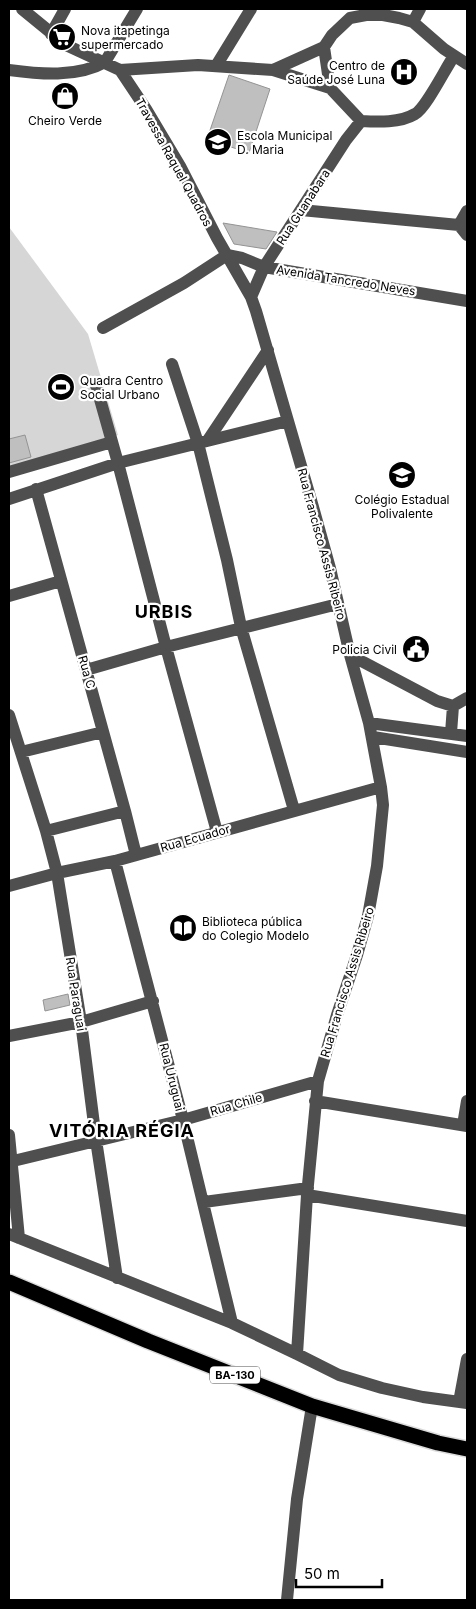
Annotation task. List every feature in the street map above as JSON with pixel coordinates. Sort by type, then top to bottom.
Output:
[{"type":"highway","name":"BA-130","points":[[9,1282],[148,1341],[312,1406],[467,1449]]},
{"type":"street","points":[[22,9],[51,34],[75,50],[120,70],[179,66],[216,66],[273,70],[330,88],[361,121],[379,122],[408,117],[420,110],[454,56]]},
{"type":"street","points":[[51,34],[65,9]]},
{"type":"street","points":[[9,70],[57,74],[96,67],[105,62],[137,9]]},
{"type":"street","points":[[216,66],[251,9]]},
{"type":"street","points":[[413,22],[420,9]]},
{"type":"street","points":[[273,70],[324,47],[348,13],[366,16],[382,15],[413,22],[454,56],[467,64]]},
{"type":"street","points":[[324,47],[330,88]]},
{"type":"street","name":"Travessa Raquel Quadros","points":[[120,70],[180,166],[227,256],[251,297]]},
{"type":"street","name":"Rua Guanabara","points":[[251,297],[264,267],[346,140],[361,121]]},
{"type":"street","points":[[301,210],[459,225],[467,235]]},
{"type":"street","points":[[459,225],[467,211]]},
{"type":"street","points":[[103,328],[184,283],[227,256]]},
{"type":"street","name":"Avenida Tancredo Neves","points":[[227,256],[242,258],[264,267],[467,301]]},
{"type":"street","name":"Rua Francisco Assis Ribeiro","points":[[251,297],[261,325],[316,516],[350,656],[370,723],[383,805],[378,866],[368,916],[357,955],[336,1015],[318,1081],[308,1191],[297,1354]]},
{"type":"street","points":[[203,442],[268,350]]},
{"type":"street","points":[[172,364],[203,442],[241,627],[294,810]]},
{"type":"street","points":[[96,385],[217,832]]},
{"type":"street","points":[[9,499],[118,463],[288,421]]},
{"type":"street","points":[[9,472],[112,442]]},
{"type":"street","name":"Rua C","points":[[36,489],[136,855]]},
{"type":"street","points":[[9,596],[61,581]]},
{"type":"street","points":[[86,670],[241,627],[338,604]]},
{"type":"street","points":[[350,656],[430,699],[453,706],[467,698]]},
{"type":"street","points":[[451,733],[453,706]]},
{"type":"street","name":"Rua Paraguai","points":[[9,715],[46,831],[57,873],[81,1022],[96,1140],[117,1278]]},
{"type":"street","points":[[370,723],[467,736]]},
{"type":"street","points":[[21,752],[103,732]]},
{"type":"street","points":[[373,737],[467,752]]},
{"type":"street","name":"Rua Ecuador","points":[[9,886],[57,873],[116,861],[381,787]]},
{"type":"street","points":[[46,831],[125,811]]},
{"type":"street","name":"Rua Uruguai","points":[[116,861],[204,1202],[232,1323]]},
{"type":"street","points":[[9,1036],[81,1022],[153,1001]]},
{"type":"street","name":"Rua Chile","points":[[11,1162],[183,1120],[318,1081]]},
{"type":"street","points":[[315,1101],[465,1125],[467,1101]]},
{"type":"street","points":[[9,1135],[14,1236],[232,1323],[326,1370],[354,1381],[423,1397],[463,1403],[467,1359]]},
{"type":"street","points":[[204,1202],[308,1191],[467,1221]]},
{"type":"street","points":[[286,1600],[297,1499],[312,1406]]},
{"type":"shaded area","points":[[9,227],[88,334],[118,435],[9,469]]},
{"type":"building","points":[[229,75],[270,89],[249,153],[207,139]]},
{"type":"building","points":[[223,223],[277,232],[266,249],[234,244]]},
{"type":"building","points":[[25,435],[31,457],[9,463],[9,439]]},
{"type":"building","points":[[68,994],[70,1005],[45,1011],[43,1000]]},
{"type":"place","name":"Nova itapetinga supermercado","points":[[62,37]]},
{"type":"place","name":"Centro de Saúde José Luna","points":[[404,72]]},
{"type":"place","name":"Cheiro Verde","points":[[65,96]]},
{"type":"place","name":"Escola Municipal D. Maria","points":[[218,142]]},
{"type":"place","name":"Quadra Centro Social Urbano","points":[[61,387]]},
{"type":"place","name":"Colégio Estadual Polivalente","points":[[402,475]]},
{"type":"place","name":"Policia Civil","points":[[416,649]]},
{"type":"place","name":"Biblioteca pública do Colegio Modelo","points":[[183,928]]},
{"type":"district","name":"URBIS","points":[[164,611]]},
{"type":"district","name":"VITÓRIA RÉGIA","points":[[122,1130]]}]
